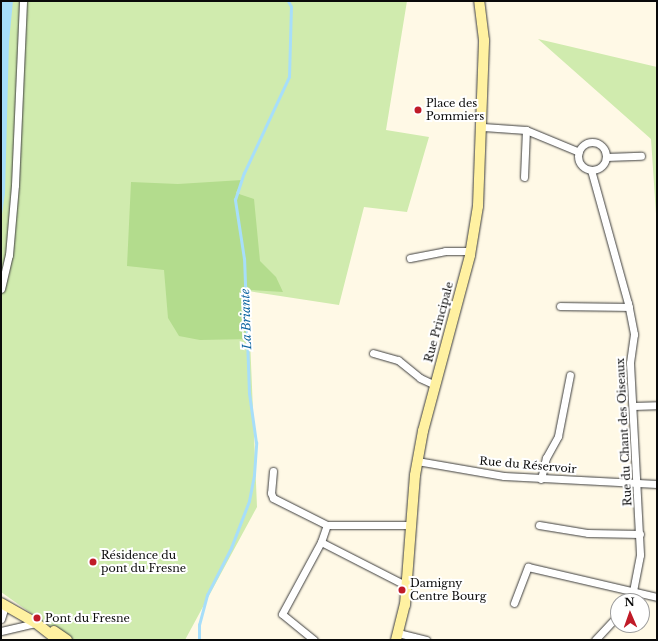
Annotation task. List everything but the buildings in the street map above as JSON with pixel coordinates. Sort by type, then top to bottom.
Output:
[{"type":"street","points":[[1,289],[9,255],[15,185],[23,1]]},
{"type":"street","name":"Rue Principale","points":[[397,637],[407,586],[417,461],[435,385],[470,252],[478,206],[483,127],[484,40],[480,5]]},
{"type":"street","points":[[483,127],[526,130],[579,152]]},
{"type":"street","points":[[524,177],[526,130]]},
{"type":"street","points":[[593,143],[602,146],[606,157],[600,168],[591,170],[581,164],[579,152],[584,145],[593,143]]},
{"type":"street","points":[[606,157],[641,156]]},
{"type":"street","name":"Rue du Chant des Oiseaux","points":[[591,170],[629,307],[634,334],[630,363],[638,485],[640,555],[633,592]]},
{"type":"street","points":[[410,258],[445,252],[470,252]]},
{"type":"street","points":[[560,306],[629,307]]},
{"type":"street","points":[[373,353],[398,360],[420,378],[435,385]]},
{"type":"street","points":[[541,479],[546,458],[558,436],[570,375]]},
{"type":"street","points":[[633,406],[657,405]]},
{"type":"street","name":"Rue du Réservoir","points":[[417,461],[504,476],[638,485],[657,484]]},
{"type":"street","points":[[273,471],[271,493],[273,498],[327,525],[411,525]]},
{"type":"street","points":[[314,640],[282,614],[321,542],[327,525]]},
{"type":"street","points":[[539,525],[588,533],[640,534]]},
{"type":"street","points":[[321,542],[407,586]]},
{"type":"street","points":[[514,603],[528,567],[657,598]]},
{"type":"street","points":[[1,620],[2,601],[36,623],[58,640]]},
{"type":"street","points":[[1,631],[36,623],[43,624],[67,640]]},
{"type":"street","points":[[595,640],[610,624]]},
{"type":"street","points":[[397,637],[426,640]]},
{"type":"green space","points":[[1,1],[407,1],[386,130],[429,137],[407,212],[364,207],[339,305],[248,291],[257,507],[185,640],[69,640],[1,592]]},
{"type":"green space","points":[[538,39],[657,67],[657,229],[651,139]]},
{"type":"green space","points":[[242,180],[236,193],[254,199],[260,261],[276,277],[283,292],[250,290],[250,339],[200,340],[179,336],[168,318],[164,270],[127,266],[131,182],[178,184]]},
{"type":"water","points":[[1,1],[13,1],[9,42],[5,194],[1,221]]},
{"type":"waterway","name":"La Briante","points":[[199,640],[199,625],[207,595],[231,548],[249,501],[254,475],[256,443],[249,393],[244,259],[235,200],[244,173],[289,77],[291,7],[288,1]]},
{"type":"place","name":"Place des Pommiers","points":[[418,110]]},
{"type":"place","name":"Résidence du pont du Fresne","points":[[93,562]]},
{"type":"place","name":"Damigny Centre Bourg","points":[[402,590]]},
{"type":"place","name":"Pont du Fresne","points":[[37,618]]}]
